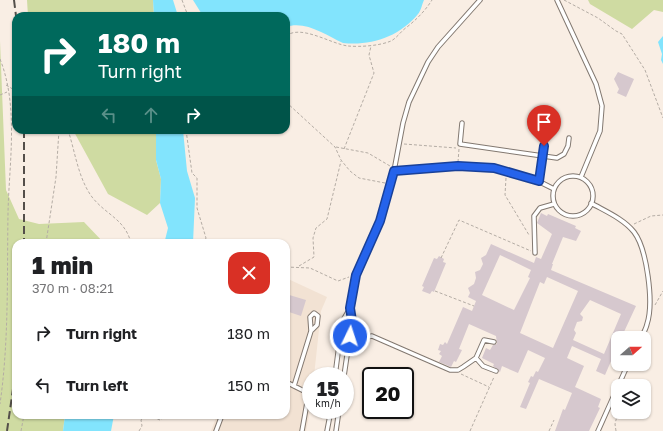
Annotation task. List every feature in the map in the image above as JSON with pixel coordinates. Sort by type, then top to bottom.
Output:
[{"type":"lane","points":[[345,367],[352,321],[350,308],[356,275],[380,221],[394,170],[403,123],[409,102],[428,62],[447,35],[480,0]]},
{"type":"lane","points":[[557,0],[596,84],[602,106],[600,131],[581,177]]},
{"type":"lane","points":[[462,124],[459,146],[557,158],[564,154],[568,146],[568,138]]},
{"type":"lane","points":[[539,181],[546,135]]},
{"type":"lane","points":[[394,170],[458,166],[494,168],[539,181],[554,189]]},
{"type":"lane","points":[[581,177],[587,182],[593,197],[591,203],[579,214],[572,216],[558,210],[552,197],[554,189],[558,182],[564,178],[581,177]]},
{"type":"lane","points":[[591,203],[608,212],[629,227],[640,241],[646,257],[650,313],[644,331]]},
{"type":"lane","points":[[535,253],[534,216],[540,208],[554,204]]},
{"type":"lane","points":[[336,367],[342,322],[350,308]]},
{"type":"lane","points":[[294,386],[311,331]]},
{"type":"lane","points":[[348,348],[356,340],[372,336],[450,370],[463,367],[476,358],[484,340],[494,342]]},
{"type":"lane","points":[[476,358],[483,366],[495,373]]},
{"type":"lane","points":[[598,431],[625,371]]},
{"type":"lane","points":[[290,384],[304,391],[308,397],[302,431]]},
{"type":"lane","points":[[216,431],[220,419]]},
{"type":"lane","points":[[327,431],[329,419]]},
{"type":"lane","points":[[336,431],[338,419]]},
{"type":"path","points":[[182,0],[186,12]]},
{"type":"path","points":[[290,33],[292,32],[316,35],[331,42],[347,46],[372,45],[390,41],[426,10],[432,0]]},
{"type":"path","points":[[563,0],[598,18],[616,32],[622,34],[645,70],[663,118]]},
{"type":"path","points":[[344,149],[374,73],[369,55],[372,45]]},
{"type":"path","points":[[0,59],[6,85],[11,126],[8,194],[7,337],[0,404]]},
{"type":"path","points":[[6,85],[12,89]]},
{"type":"path","points":[[0,95],[7,92]]},
{"type":"path","points":[[290,106],[335,147],[341,160],[359,178],[390,184]]},
{"type":"path","points":[[47,239],[56,177],[59,134]]},
{"type":"path","points":[[69,134],[71,146],[82,177],[91,196],[122,223],[129,239]]},
{"type":"path","points":[[187,134],[192,173],[197,178],[197,208],[206,239]]},
{"type":"path","points":[[399,144],[459,146],[458,166]]},
{"type":"path","points":[[335,147],[368,153],[394,170]]},
{"type":"path","points":[[300,266],[314,257],[316,228],[328,219],[341,160]]},
{"type":"path","points":[[507,171],[504,188],[505,195],[535,246]]},
{"type":"path","points":[[629,227],[643,219],[663,215]]},
{"type":"path","points":[[441,258],[459,220],[535,253]]},
{"type":"path","points":[[290,267],[300,266],[310,268],[338,281],[356,275]]},
{"type":"path","points":[[435,290],[474,306]]},
{"type":"path","points":[[650,313],[663,292]]},
{"type":"path","points":[[450,370],[484,383],[489,387]]},
{"type":"path","points":[[470,431],[495,373]]},
{"type":"path","points":[[21,431],[23,419]]},
{"type":"path","points":[[139,431],[142,426],[142,419]]},
{"type":"path","points":[[616,419],[616,431]]},
{"type":"path","points":[[549,431],[554,420]]},
{"type":"shaded area","points":[[290,280],[327,297],[321,311],[315,367],[302,367],[302,419],[308,419],[306,431],[211,431],[216,419],[290,419]]},
{"type":"green space","points":[[27,0],[153,0],[154,12],[28,12]]},
{"type":"green space","points":[[588,0],[663,0],[663,12],[654,10],[632,29],[590,4]]},
{"type":"green space","points":[[0,41],[6,190],[19,219],[39,224],[84,222],[100,239],[12,239],[12,419],[64,419],[63,431],[0,431]]},
{"type":"green space","points":[[75,134],[156,134],[156,160],[161,179],[160,203],[147,215],[108,194]]},
{"type":"water","points":[[153,0],[173,0],[177,12],[154,12]]},
{"type":"water","points":[[193,0],[424,0],[419,13],[402,29],[384,38],[353,44],[343,43],[315,29],[301,25],[290,26],[290,12],[200,12]]},
{"type":"water","points":[[663,36],[663,64],[661,60],[662,54],[658,42]]},
{"type":"water","points":[[156,134],[183,134],[187,171],[195,198],[193,239],[165,239],[168,228],[160,203],[161,179],[156,160]]},
{"type":"water","points":[[64,419],[113,419],[111,431],[63,431]]},
{"type":"building","points":[[618,72],[634,79],[626,97],[617,93],[619,89],[614,79]]},
{"type":"building","points":[[541,213],[547,216],[548,214],[576,226],[575,228],[581,231],[576,241],[563,237],[551,270],[636,306],[624,331],[614,331],[621,314],[590,300],[580,314],[583,317],[582,321],[577,322],[574,330],[576,333],[573,340],[604,354],[611,338],[611,361],[605,375],[596,371],[601,359],[572,346],[567,358],[584,366],[575,387],[601,399],[598,407],[600,408],[589,431],[555,431],[563,409],[565,410],[572,393],[539,379],[526,409],[520,407],[530,383],[528,382],[531,376],[533,377],[536,371],[538,372],[545,358],[528,350],[518,373],[502,366],[500,372],[493,366],[494,364],[482,358],[486,348],[490,350],[493,345],[497,344],[496,336],[469,324],[459,349],[462,350],[456,362],[454,361],[451,367],[439,362],[442,356],[439,354],[441,351],[438,350],[440,344],[443,345],[445,342],[447,344],[463,307],[472,311],[476,301],[468,297],[470,293],[468,288],[474,284],[476,278],[475,272],[480,270],[483,264],[481,258],[486,255],[491,244],[534,263],[536,257],[541,259],[552,234],[537,223]],"holes":[[[500,255],[531,270],[528,277],[530,278],[514,310],[482,295]],[[547,277],[578,291],[553,348],[520,333],[540,282],[544,284]]]},
{"type":"building","points":[[439,256],[444,259],[443,262],[446,263],[434,292],[432,291],[430,294],[422,291],[424,287],[422,286],[434,258],[437,259]]},
{"type":"building","points":[[290,295],[306,300],[301,316],[290,312]]},
{"type":"railway","points":[[14,0],[16,12]]},
{"type":"railway","points":[[24,134],[24,239]]},
{"type":"railway","points":[[7,431],[12,396]]},
{"type":"route","points":[[350,336],[352,321],[350,308],[356,275],[380,221],[394,171],[458,166],[494,168],[520,174],[539,181],[544,146]]}]
